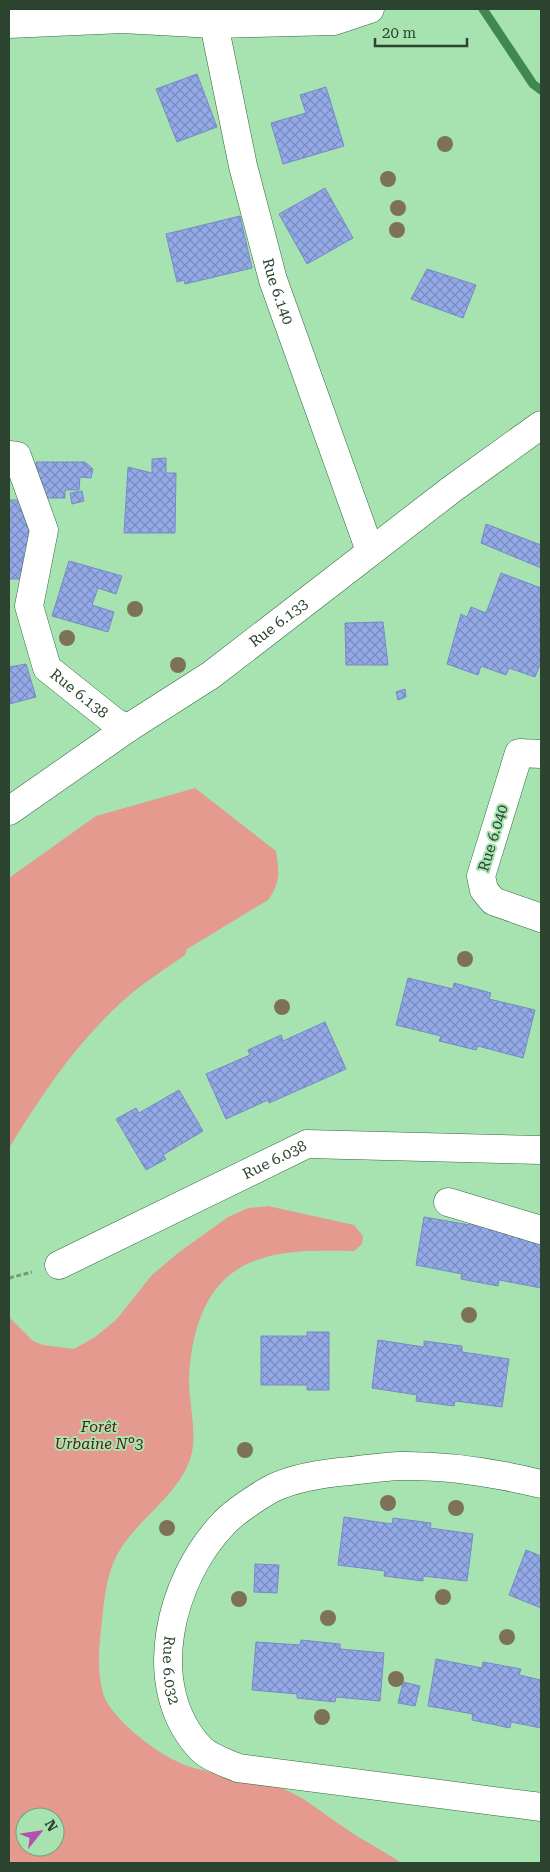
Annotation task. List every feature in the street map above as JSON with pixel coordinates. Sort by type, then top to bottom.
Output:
[{"type":"street","points":[[9,24],[122,19],[214,24],[334,21],[370,9]]},
{"type":"street","name":"Rue 6.140","points":[[214,24],[243,166],[273,280],[370,551]]},
{"type":"street","name":"Rue 6.133","points":[[9,811],[128,728],[211,675],[370,551],[541,425]]},
{"type":"street","name":"Rue 6.138","points":[[9,455],[17,456],[44,530],[29,606],[47,668],[116,723],[128,728]]},
{"type":"street","name":"Rue 6.040","points":[[530,754],[481,876],[484,890],[493,901],[541,918]]},
{"type":"street","name":"Rue 6.038","points":[[59,1266],[307,1144],[541,1150]]},
{"type":"street","points":[[448,1202],[541,1230]]},
{"type":"street","name":"Rue 6.032","points":[[541,1484],[514,1477],[400,1466],[330,1473],[300,1479],[273,1488],[225,1522],[202,1550],[181,1591],[168,1650],[170,1683],[182,1725],[203,1750],[238,1768],[541,1807]]},
{"type":"green space","points":[[195,788],[276,851],[278,877],[272,894],[268,900],[187,949],[185,955],[138,988],[96,1027],[64,1065],[9,1148],[9,878],[96,816]]},
{"type":"green space","name":"Forêt Urbaine N°3","points":[[268,1206],[354,1225],[363,1236],[362,1244],[354,1251],[303,1251],[269,1256],[238,1269],[224,1280],[208,1301],[202,1313],[191,1353],[189,1388],[193,1421],[193,1446],[190,1460],[176,1485],[126,1541],[113,1564],[106,1588],[99,1647],[102,1690],[115,1714],[158,1751],[194,1768],[252,1779],[286,1790],[401,1863],[9,1863],[9,1317],[33,1341],[43,1345],[74,1349],[95,1337],[116,1320],[152,1275],[178,1253],[228,1217],[248,1208]]},
{"type":"building","points":[[197,74],[217,127],[177,142],[156,89]]},
{"type":"building","points":[[326,87],[344,146],[283,164],[271,123],[306,113],[300,95]]},
{"type":"building","points":[[325,188],[353,238],[307,264],[279,214]]},
{"type":"building","points":[[240,216],[252,268],[185,284],[184,280],[177,282],[166,234]]},
{"type":"building","points":[[427,269],[476,285],[463,318],[411,299]]},
{"type":"building","points":[[166,458],[166,473],[176,473],[175,533],[124,533],[128,467],[152,473],[152,459]]},
{"type":"building","points":[[36,462],[85,462],[93,469],[91,478],[80,477],[79,490],[65,490],[65,498],[36,498]]},
{"type":"building","points":[[82,491],[84,501],[72,504],[70,493]]},
{"type":"building","points":[[9,500],[27,500],[30,528],[27,579],[9,579]]},
{"type":"building","points":[[486,524],[541,545],[541,568],[481,543]]},
{"type":"building","points":[[69,561],[122,576],[116,594],[98,588],[92,605],[114,612],[108,632],[52,616]]},
{"type":"building","points":[[501,573],[541,588],[541,662],[535,677],[509,668],[506,675],[481,666],[478,675],[447,664],[461,614],[467,617],[471,607],[486,613]]},
{"type":"building","points":[[383,622],[388,665],[346,665],[345,623]]},
{"type":"building","points":[[26,664],[36,697],[9,704],[9,667]]},
{"type":"building","points":[[405,689],[406,697],[398,700],[396,692]]},
{"type":"building","points":[[408,978],[453,989],[454,983],[491,993],[489,999],[535,1010],[523,1058],[478,1046],[476,1050],[439,1041],[441,1036],[396,1025]]},
{"type":"building","points":[[325,1022],[346,1069],[269,1103],[268,1100],[226,1119],[206,1074],[250,1055],[248,1050],[281,1035],[283,1041]]},
{"type":"building","points":[[179,1090],[203,1131],[163,1155],[166,1159],[146,1170],[116,1119],[136,1108],[139,1113]]},
{"type":"building","points":[[424,1217],[470,1225],[471,1220],[541,1238],[541,1288],[499,1280],[498,1286],[461,1279],[462,1274],[416,1265]]},
{"type":"building","points":[[307,1332],[329,1332],[329,1390],[307,1390],[307,1385],[261,1385],[261,1336],[307,1336]]},
{"type":"building","points":[[378,1340],[424,1347],[424,1341],[462,1346],[462,1352],[509,1359],[502,1407],[455,1401],[454,1406],[416,1401],[417,1395],[372,1388]]},
{"type":"building","points":[[344,1517],[392,1524],[393,1518],[431,1523],[430,1528],[473,1534],[467,1581],[423,1576],[423,1581],[384,1576],[385,1571],[338,1565]]},
{"type":"building","points":[[526,1550],[541,1556],[541,1608],[509,1595]]},
{"type":"building","points":[[255,1564],[279,1565],[277,1593],[254,1592]]},
{"type":"building","points":[[301,1640],[340,1644],[340,1649],[384,1653],[380,1701],[336,1697],[335,1702],[297,1698],[297,1694],[252,1690],[256,1642],[300,1645]]},
{"type":"building","points":[[436,1659],[482,1668],[483,1662],[521,1669],[519,1675],[541,1680],[541,1728],[511,1722],[510,1728],[472,1720],[473,1714],[428,1706]]},
{"type":"building","points":[[403,1682],[420,1686],[415,1706],[398,1703]]},
{"type":"waterway","points":[[483,9],[533,84],[541,90]]}]
